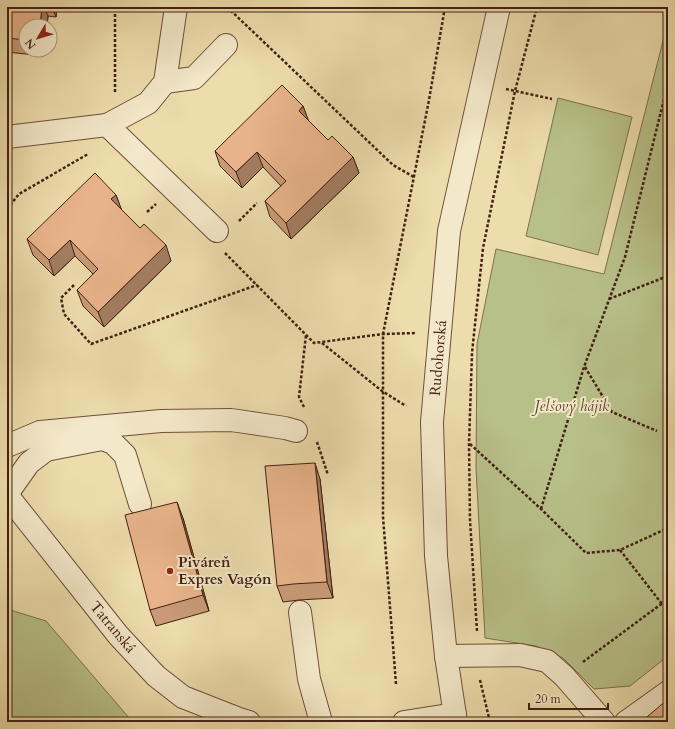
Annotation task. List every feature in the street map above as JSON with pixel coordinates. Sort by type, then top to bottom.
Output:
[{"type":"street","points":[[7,137],[107,126],[148,103],[166,82],[176,7]]},
{"type":"street","name":"Rudohorská","points":[[456,718],[446,656],[436,556],[432,422],[449,231],[499,7]]},
{"type":"street","points":[[166,82],[194,78],[226,45]]},
{"type":"street","points":[[107,126],[217,231]]},
{"type":"street","points":[[7,446],[40,432],[161,421],[231,420],[286,428],[296,431]]},
{"type":"street","points":[[7,494],[29,463],[46,450],[102,439],[113,443],[125,456],[140,504]]},
{"type":"street","name":"Tatranská","points":[[7,494],[118,635],[156,676],[183,697],[249,722]]},
{"type":"street","points":[[300,612],[308,679],[321,722]]},
{"type":"street","points":[[446,656],[520,655],[547,662],[564,676],[604,722]]},
{"type":"street","points":[[626,722],[668,692]]},
{"type":"street","points":[[404,722],[456,718]]},
{"type":"path","points":[[115,7],[115,95]]},
{"type":"path","points":[[227,7],[393,165],[414,177]]},
{"type":"path","points":[[396,684],[383,517],[383,334],[429,100],[444,7]]},
{"type":"path","points":[[490,722],[480,681],[470,520],[469,444],[472,353],[483,248],[515,91],[537,7]]},
{"type":"path","points":[[482,83],[552,100]]},
{"type":"path","points":[[541,509],[584,367],[625,258],[668,83]]},
{"type":"path","points":[[7,209],[19,194],[89,153]]},
{"type":"path","points":[[609,299],[668,276]]},
{"type":"path","points":[[74,285],[61,298],[64,314],[91,344],[257,285]]},
{"type":"path","points":[[406,406],[382,391],[322,343],[383,334],[440,332]]},
{"type":"path","points":[[299,397],[306,335]]},
{"type":"path","points":[[584,367],[612,412],[657,431]]},
{"type":"path","points":[[469,444],[541,509],[586,553],[620,550],[668,528]]},
{"type":"path","points":[[620,550],[662,604],[668,608]]},
{"type":"path","points":[[564,676],[668,599]]},
{"type":"green space","name":"Jelšový hájik","points":[[668,21],[668,656],[630,686],[594,689],[563,658],[536,646],[485,638],[476,468],[477,344],[496,249],[604,274]]},
{"type":"green space","points":[[558,98],[632,117],[598,255],[526,236]]},
{"type":"green space","points":[[7,609],[46,621],[130,719],[135,722],[7,722]]},
{"type":"building","points":[[7,7],[42,7],[41,18],[18,18],[18,39],[7,38]]},
{"type":"building","points":[[282,85],[303,106],[299,111],[328,140],[332,136],[353,157],[286,223],[265,201],[286,181],[257,152],[236,172],[215,151]]},
{"type":"building","points":[[95,173],[116,195],[111,199],[140,228],[144,224],[166,245],[98,312],[77,290],[98,269],[70,240],[49,260],[27,239]]},
{"type":"building","points":[[315,463],[327,582],[277,586],[265,466]]},
{"type":"building","name":"Piváreň Expres Vagón","points":[[177,502],[203,595],[150,610],[125,515]]},
{"type":"building","points":[[668,699],[668,722],[641,722]]},
{"type":"place","name":"Piváreň Expres Vagón","points":[[170,571]]}]
